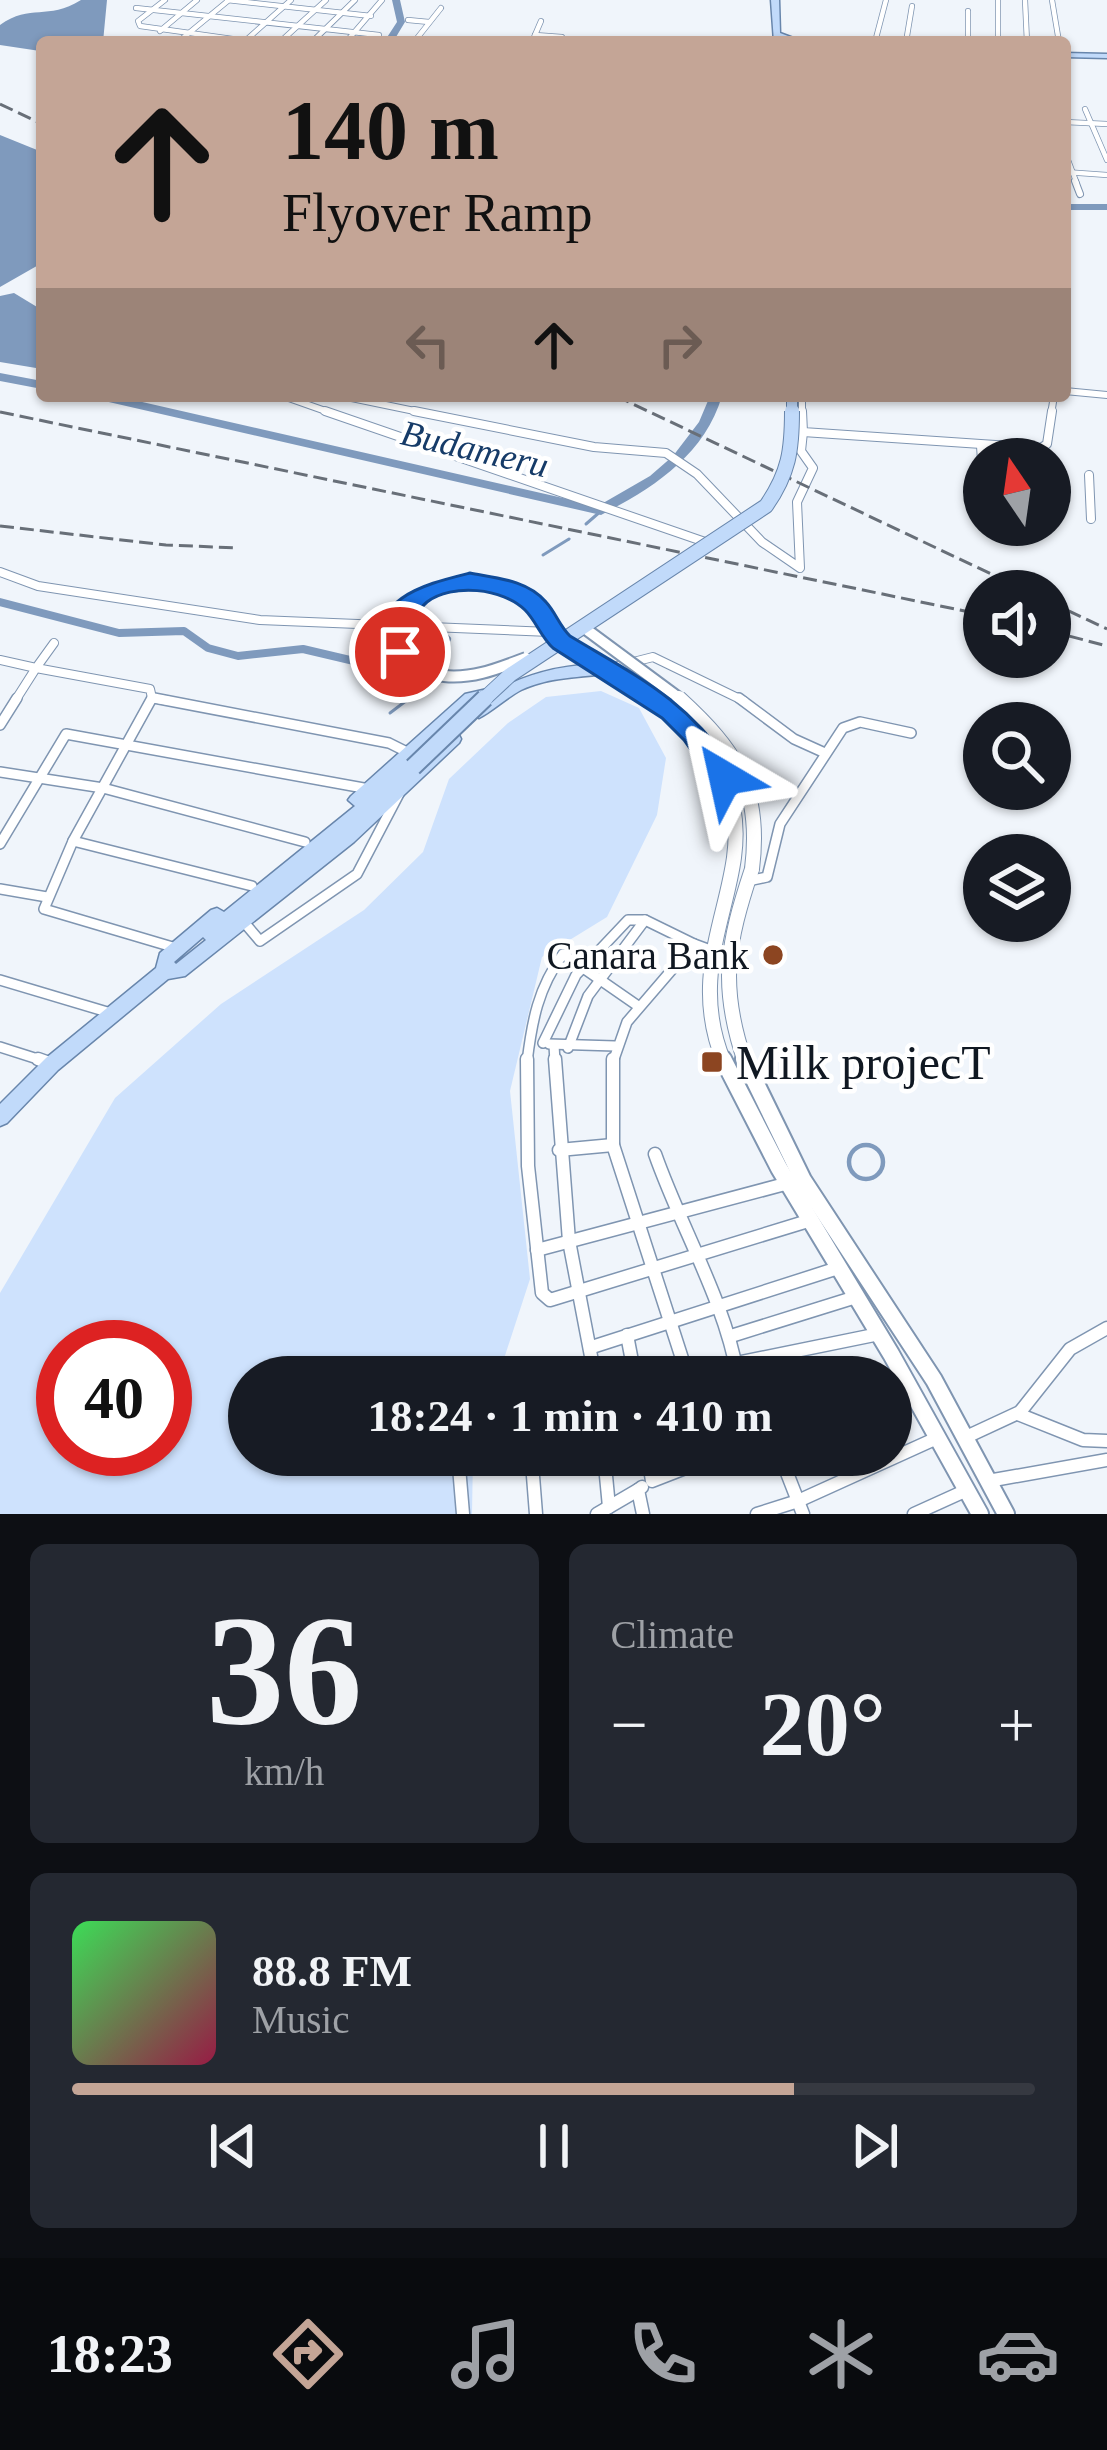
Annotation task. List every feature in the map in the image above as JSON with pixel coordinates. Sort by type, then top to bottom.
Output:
[{"type":"main road","points":[[775,0],[783,36]]},
{"type":"main road","points":[[1071,54],[1107,55]]},
{"type":"main road","points":[[179,953],[412,767],[510,675],[754,518],[784,480],[792,454],[792,402]]},
{"type":"main road","points":[[164,972],[179,971],[243,921],[399,793],[506,693],[553,672],[606,669]]},
{"type":"main road","points":[[0,1117],[52,1064],[164,972],[252,886],[470,698],[482,692],[506,693]]},
{"type":"street","points":[[165,0],[138,21],[146,29],[196,36]]},
{"type":"street","points":[[160,31],[197,0]]},
{"type":"street","points":[[185,36],[228,0],[370,16]]},
{"type":"street","points":[[250,36],[291,0]]},
{"type":"street","points":[[287,36],[326,0]]},
{"type":"street","points":[[318,36],[355,0]]},
{"type":"street","points":[[352,36],[382,0]]},
{"type":"street","points":[[877,36],[886,0]]},
{"type":"street","points":[[998,0],[998,36]]},
{"type":"street","points":[[1025,0],[1027,36]]},
{"type":"street","points":[[1052,0],[1058,36]]},
{"type":"street","points":[[239,20],[259,2]]},
{"type":"street","points":[[907,36],[912,6]]},
{"type":"street","points":[[136,8],[379,35]]},
{"type":"street","points":[[418,36],[441,8]]},
{"type":"street","points":[[968,11],[968,36]]},
{"type":"street","points":[[408,20],[429,22]]},
{"type":"street","points":[[534,36],[541,21]]},
{"type":"street","points":[[562,36],[566,26]]},
{"type":"street","points":[[138,34],[146,29]]},
{"type":"street","points":[[1085,109],[1107,160]]},
{"type":"street","points":[[1071,122],[1107,124]]},
{"type":"street","points":[[1071,172],[1107,175]]},
{"type":"street","points":[[1071,176],[1080,194]]},
{"type":"street","points":[[1071,392],[1107,395]]},
{"type":"street","points":[[299,402],[656,521],[713,545]]},
{"type":"street","points":[[373,402],[594,447],[680,459],[762,542],[800,568],[797,502],[813,468],[801,451],[802,402]]},
{"type":"street","points":[[1047,438],[1053,402]]},
{"type":"street","points":[[802,432],[963,445]]},
{"type":"street","points":[[1089,475],[1091,519]]},
{"type":"street","points":[[0,572],[38,586],[260,620],[550,632]]},
{"type":"street","points":[[888,1356],[879,1334],[785,1184],[716,1042],[708,994],[713,951],[736,872],[741,832],[725,778],[694,732],[672,711],[606,669],[550,632],[530,600],[491,583],[445,584],[406,605],[394,635],[405,659],[445,678],[498,672],[582,628],[687,706],[734,754],[757,809],[760,838],[734,923],[726,982],[740,1057],[835,1228],[927,1366],[1006,1514]]},
{"type":"street","points":[[0,723],[54,643]]},
{"type":"street","points":[[606,669],[653,657],[742,700],[794,739],[825,753]]},
{"type":"street","points":[[0,660],[150,689],[152,698],[73,841],[44,908],[179,953]]},
{"type":"street","points":[[152,698],[388,743],[409,753]]},
{"type":"street","points":[[750,875],[767,877],[780,824],[843,728],[860,722],[910,733]]},
{"type":"street","points":[[0,844],[66,734],[369,789]]},
{"type":"street","points":[[0,772],[103,788],[305,842]]},
{"type":"street","points":[[243,921],[260,940],[357,874],[399,793]]},
{"type":"street","points":[[73,841],[252,886]]},
{"type":"street","points":[[0,889],[47,897]]},
{"type":"street","points":[[593,1356],[569,1241],[559,1150],[555,1046],[560,993],[583,963],[628,920],[645,920],[713,951]]},
{"type":"street","points":[[555,1046],[645,920]]},
{"type":"street","points":[[680,1356],[613,1145],[615,1046],[638,1006],[694,944]]},
{"type":"street","points":[[638,1006],[569,955],[557,958],[531,1010],[526,1118],[537,1250],[546,1297],[583,1292],[808,1221]]},
{"type":"street","points":[[0,980],[115,1013]]},
{"type":"street","points":[[528,1040],[555,1046],[615,1046]]},
{"type":"street","points":[[0,1047],[52,1064]]},
{"type":"street","points":[[559,1150],[613,1145]]},
{"type":"street","points":[[655,1154],[675,1214],[731,1336],[734,1356]]},
{"type":"street","points":[[537,1250],[785,1184]]},
{"type":"street","points":[[592,1347],[838,1268]]},
{"type":"street","points":[[731,1336],[856,1297]]},
{"type":"street","points":[[964,1438],[1018,1414],[1039,1394],[1078,1337],[1107,1328]]},
{"type":"street","points":[[792,1356],[879,1334]]},
{"type":"street","points":[[627,1335],[631,1356]]},
{"type":"street","points":[[912,1402],[980,1514]]},
{"type":"street","points":[[1018,1414],[1083,1440],[1107,1441]]},
{"type":"street","points":[[757,1514],[800,1508],[937,1438]]},
{"type":"street","points":[[988,1481],[1107,1460]]},
{"type":"street","points":[[460,1476],[463,1514]]},
{"type":"street","points":[[603,1510],[604,1476]]},
{"type":"street","points":[[643,1514],[646,1476]]},
{"type":"street","points":[[603,1510],[665,1476]]},
{"type":"street","points":[[788,1476],[800,1508]]},
{"type":"street","points":[[532,1477],[536,1514]]},
{"type":"street","points":[[914,1514],[967,1490]]},
{"type":"shaded area","points":[[81,0],[107,0],[104,36],[36,36],[36,50],[0,45],[0,25],[11,18]]},
{"type":"shaded area","points":[[0,135],[36,150],[36,266],[0,287]]},
{"type":"shaded area","points":[[14,293],[36,306],[36,368],[0,362],[0,296]]},
{"type":"shaded area","points":[[601,691],[639,708],[666,758],[657,815],[607,917],[542,957],[510,1091],[530,1279],[505,1356],[228,1356],[228,1476],[473,1476],[472,1514],[0,1514],[0,1293],[115,1098],[221,1004],[364,910],[423,852],[449,779],[508,723],[546,697]]},
{"type":"waterway","points":[[393,36],[401,22],[396,0]]},
{"type":"waterway","name":"Budameru","points":[[1071,207],[1107,207]]},
{"type":"waterway","name":"Budameru","points":[[0,377],[36,384]]},
{"type":"waterway","name":"Budameru","points":[[126,402],[601,511],[677,459],[698,435],[714,402]]},
{"type":"waterway","points":[[586,524],[601,511]]},
{"type":"waterway","points":[[543,555],[569,539]]},
{"type":"waterway","points":[[0,602],[119,633],[184,631],[208,648],[238,656],[303,649],[422,677],[447,639]]},
{"type":"waterway","points":[[390,713],[423,688],[422,677]]},
{"type":"waterway","points":[[866,1145],[878,1150],[883,1162],[878,1174],[866,1179],[854,1174],[849,1162],[854,1150],[866,1145]]},
{"type":"railway","points":[[0,104],[36,121]]},
{"type":"railway","points":[[629,402],[983,570]]},
{"type":"railway","points":[[0,412],[963,611]]},
{"type":"railway","points":[[0,526],[166,545],[238,548]]},
{"type":"railway","points":[[1071,612],[1107,629]]},
{"type":"railway","points":[[1071,637],[1107,646]]},
{"type":"place","name":"Canara Bank","points":[[773,955]]},
{"type":"place","name":"Milk projecT","points":[[712,1062]]},
{"type":"route","points":[[400,652],[394,635],[396,621],[422,593],[470,581],[512,589],[537,606],[548,629],[562,642],[672,711],[694,732],[725,778]]}]
